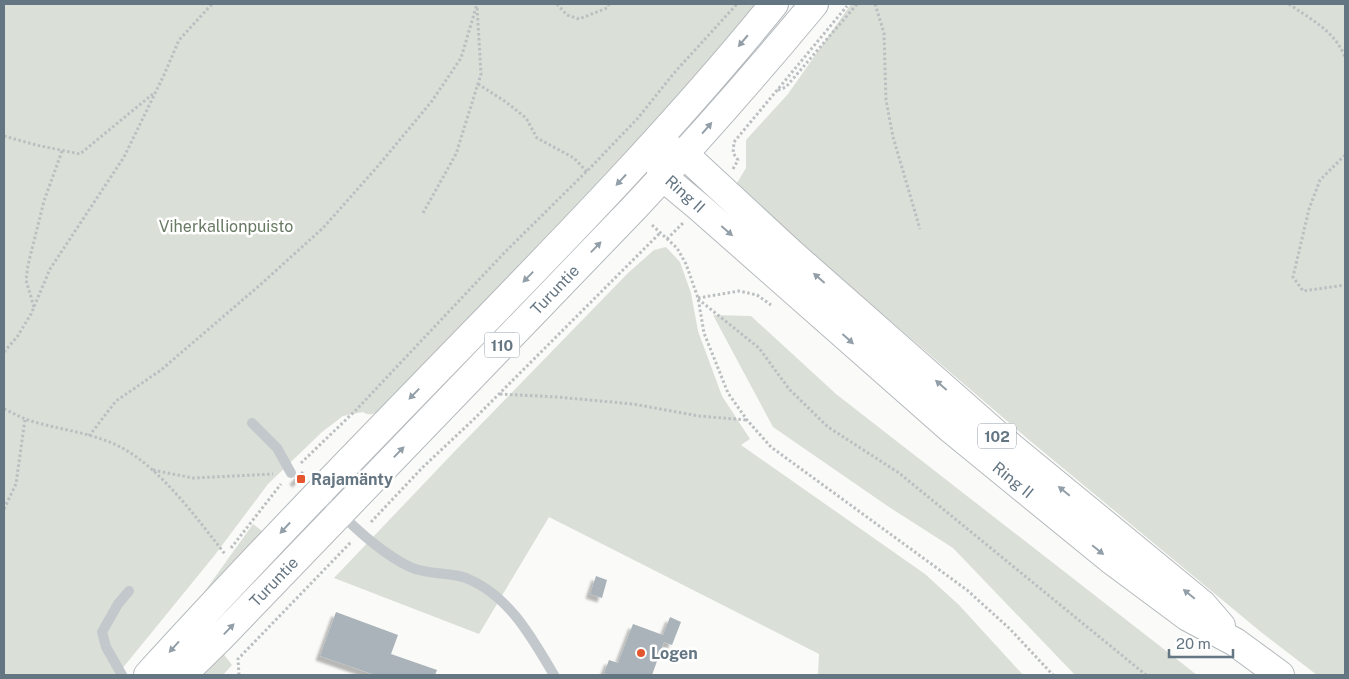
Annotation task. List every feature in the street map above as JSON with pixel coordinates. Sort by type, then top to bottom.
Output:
[{"type":"main road","name":"Turuntie","points":[[148,675],[318,493],[594,209],[654,144],[774,4]]},
{"type":"main road","name":"Turuntie","points":[[182,675],[663,177],[773,54],[814,4]]},
{"type":"main road","name":"Ring II","points":[[654,144],[684,154],[792,254],[1010,447],[1202,604],[1235,642]]},
{"type":"main road","name":"Ring II","points":[[654,144],[663,177],[952,430],[1110,559],[1188,617],[1235,642],[1280,675]]},
{"type":"lane","points":[[252,423],[277,448],[291,473]]},
{"type":"lane","points":[[318,493],[386,553],[412,568],[465,578],[493,592],[514,614],[554,675]]},
{"type":"lane","points":[[122,675],[106,647],[102,632],[118,604],[129,590]]},
{"type":"path","points":[[4,352],[18,337],[34,308],[50,269],[124,156],[179,40],[212,4]]},
{"type":"path","points":[[423,213],[456,154],[481,74],[477,4]]},
{"type":"path","points":[[89,436],[116,400],[161,370],[323,228],[432,101],[461,58],[477,4]]},
{"type":"path","points":[[557,4],[567,15],[579,19],[607,8],[610,4]]},
{"type":"path","points":[[220,562],[272,494],[291,473],[356,410],[505,252],[587,172],[638,118],[674,73],[737,4]]},
{"type":"path","points":[[847,6],[775,92],[786,86],[857,4]]},
{"type":"path","points":[[875,4],[884,33],[886,100],[893,137],[920,229]]},
{"type":"path","points":[[1289,4],[1330,32],[1342,48],[1345,57]]},
{"type":"path","points":[[478,84],[526,118],[537,138],[574,158],[587,172]]},
{"type":"path","points":[[4,131],[4,136],[80,154],[156,91]]},
{"type":"path","points":[[34,308],[26,280],[28,265],[44,202],[62,151]]},
{"type":"path","points":[[1345,155],[1320,180],[1309,209],[1293,277],[1304,291],[1345,285]]},
{"type":"path","points":[[240,675],[238,659],[423,467],[499,394],[660,232],[677,248],[686,264],[698,298],[704,333],[728,394],[747,420],[771,447],[967,590],[1010,629],[1053,675]]},
{"type":"path","points":[[698,298],[739,291],[757,295],[776,309]]},
{"type":"path","points":[[698,298],[759,348],[789,389],[828,427],[899,474],[1146,675]]},
{"type":"path","points":[[499,394],[634,404],[699,416],[747,420]]},
{"type":"path","points":[[4,409],[25,419],[89,436],[124,449],[152,470],[186,506],[226,554]]},
{"type":"path","points":[[4,509],[16,484],[25,419]]},
{"type":"path","points":[[152,470],[193,478],[291,473]]},
{"type":"green space","name":"Viherkallionpuisto","points":[[4,4],[765,4],[701,79],[386,407],[372,414],[363,412],[343,416],[322,432],[268,484],[214,556],[117,675],[4,675]]},
{"type":"green space","points":[[851,4],[1345,4],[1345,675],[1317,675],[1261,632],[1029,440],[750,200],[737,183],[746,168],[746,140],[788,94]]},
{"type":"green space","points":[[666,247],[680,262],[691,293],[698,331],[722,396],[750,439],[741,445],[925,574],[959,605],[1023,675],[818,675],[819,654],[549,517],[479,634],[334,578],[628,273],[654,250]]},
{"type":"green space","points":[[713,315],[751,316],[836,394],[1197,675],[1075,675],[953,548],[889,507],[773,427]]},
{"type":"green space","points":[[253,524],[262,531],[247,551],[198,604],[200,598]]},
{"type":"green space","points":[[219,648],[232,665],[223,675],[190,675]]},
{"type":"building","points":[[302,471],[305,474],[297,483],[294,480]]},
{"type":"building","points":[[596,576],[607,580],[602,598],[590,594]]},
{"type":"building","points":[[336,612],[398,635],[391,654],[437,670],[435,675],[375,675],[320,656]]},
{"type":"building","name":"Logen","points":[[670,617],[681,622],[672,645],[664,642],[652,675],[609,675],[604,673],[609,660],[618,663],[633,624],[663,635]]},
{"type":"place","name":"Rajamänty","points":[[301,479]]},
{"type":"place","name":"Logen","points":[[641,653]]}]
